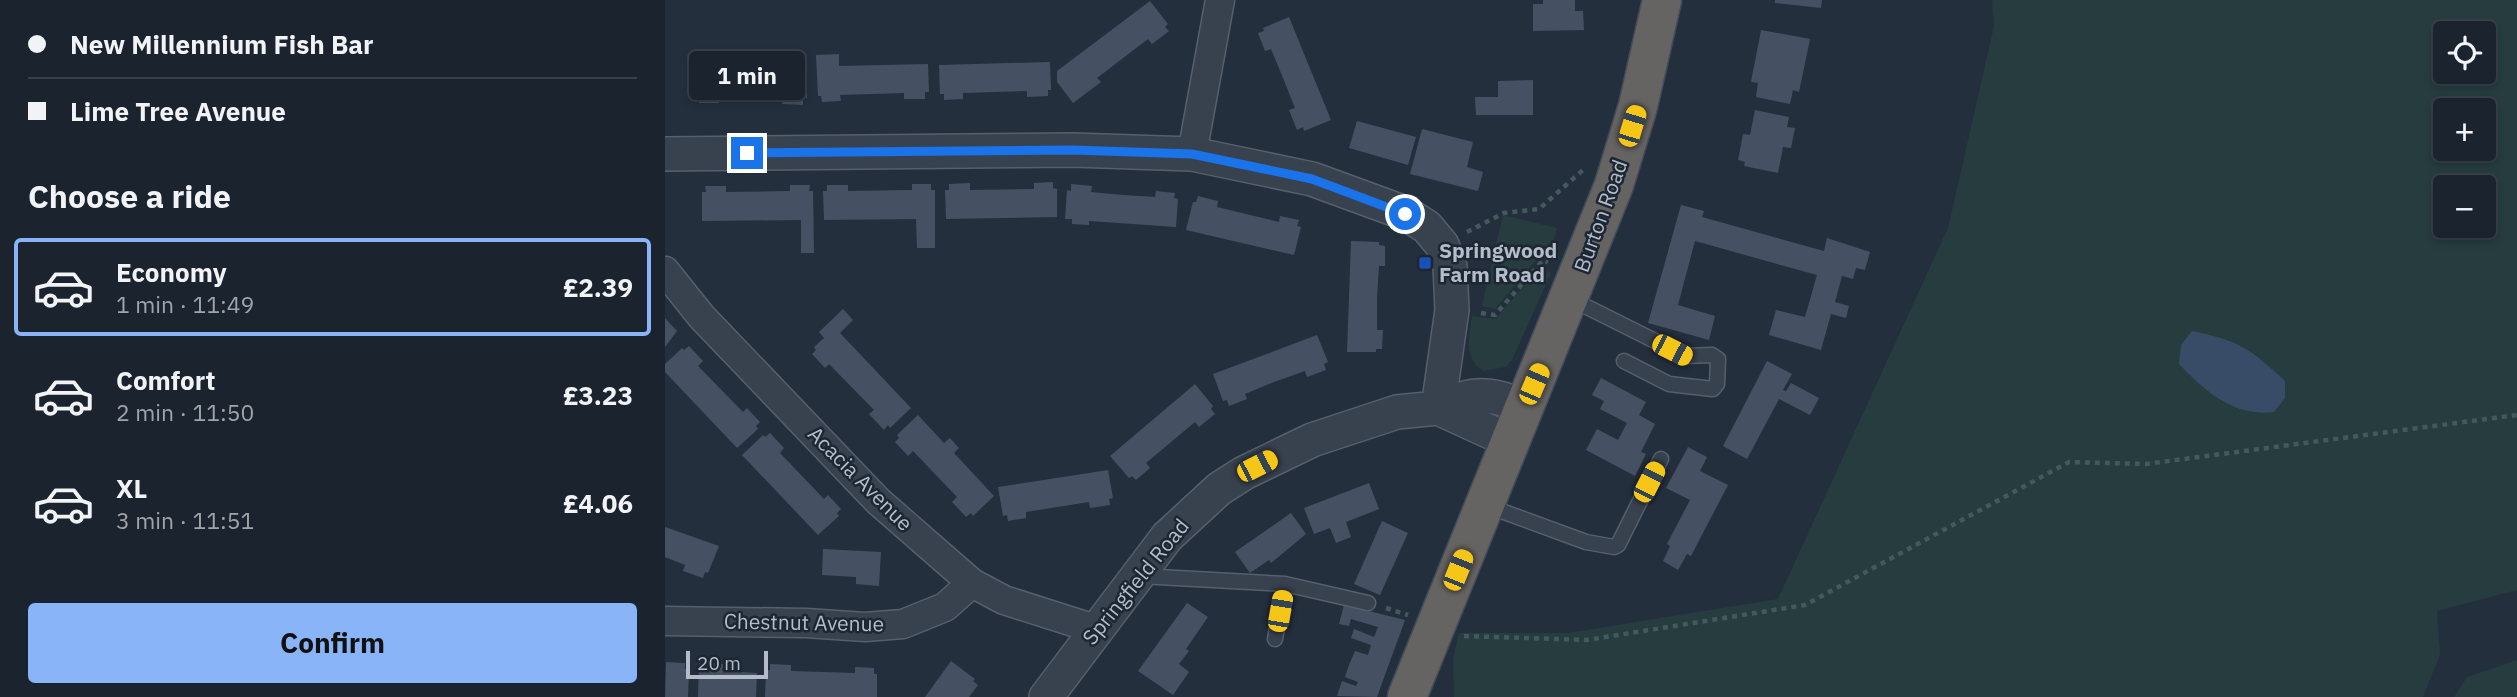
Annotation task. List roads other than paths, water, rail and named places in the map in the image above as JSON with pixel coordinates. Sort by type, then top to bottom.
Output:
[{"type":"highway","name":"Burton Road","points":[[1407,697],[1615,185],[1662,0]]},
{"type":"street","points":[[1192,154],[1220,0]]},
{"type":"street","points":[[665,154],[1073,150],[1192,154],[1312,179],[1405,214],[1427,227],[1442,245],[1450,266],[1452,310],[1438,408],[1510,442]]},
{"type":"street","name":"Acacia Avenue","points":[[665,271],[701,316],[878,501],[972,583],[1003,600],[1095,629]]},
{"type":"street","name":"Springfield Road","points":[[1046,697],[1167,537],[1219,489],[1244,473],[1312,440],[1397,412],[1438,408],[1462,397],[1491,394],[1525,406]]},
{"type":"street","name":"Chestnut Avenue","points":[[665,621],[806,622],[865,627],[902,624],[945,607],[972,583]]},
{"type":"lane","points":[[1574,287],[1685,356],[1712,355],[1718,359],[1717,384],[1713,388],[1669,384],[1624,360]]},
{"type":"lane","points":[[1485,505],[1586,542],[1614,547],[1618,545],[1661,459]]},
{"type":"lane","points":[[1135,576],[1285,584],[1369,603]]},
{"type":"lane","points":[[1275,639],[1285,584]]},
{"type":"water","points":[[2192,331],[2222,338],[2243,347],[2285,381],[2285,398],[2274,412],[2246,411],[2233,406],[2210,393],[2189,374],[2179,364],[2181,345]]},
{"type":"place","name":"Springwood Farm Road","points":[[1425,263]]}]
